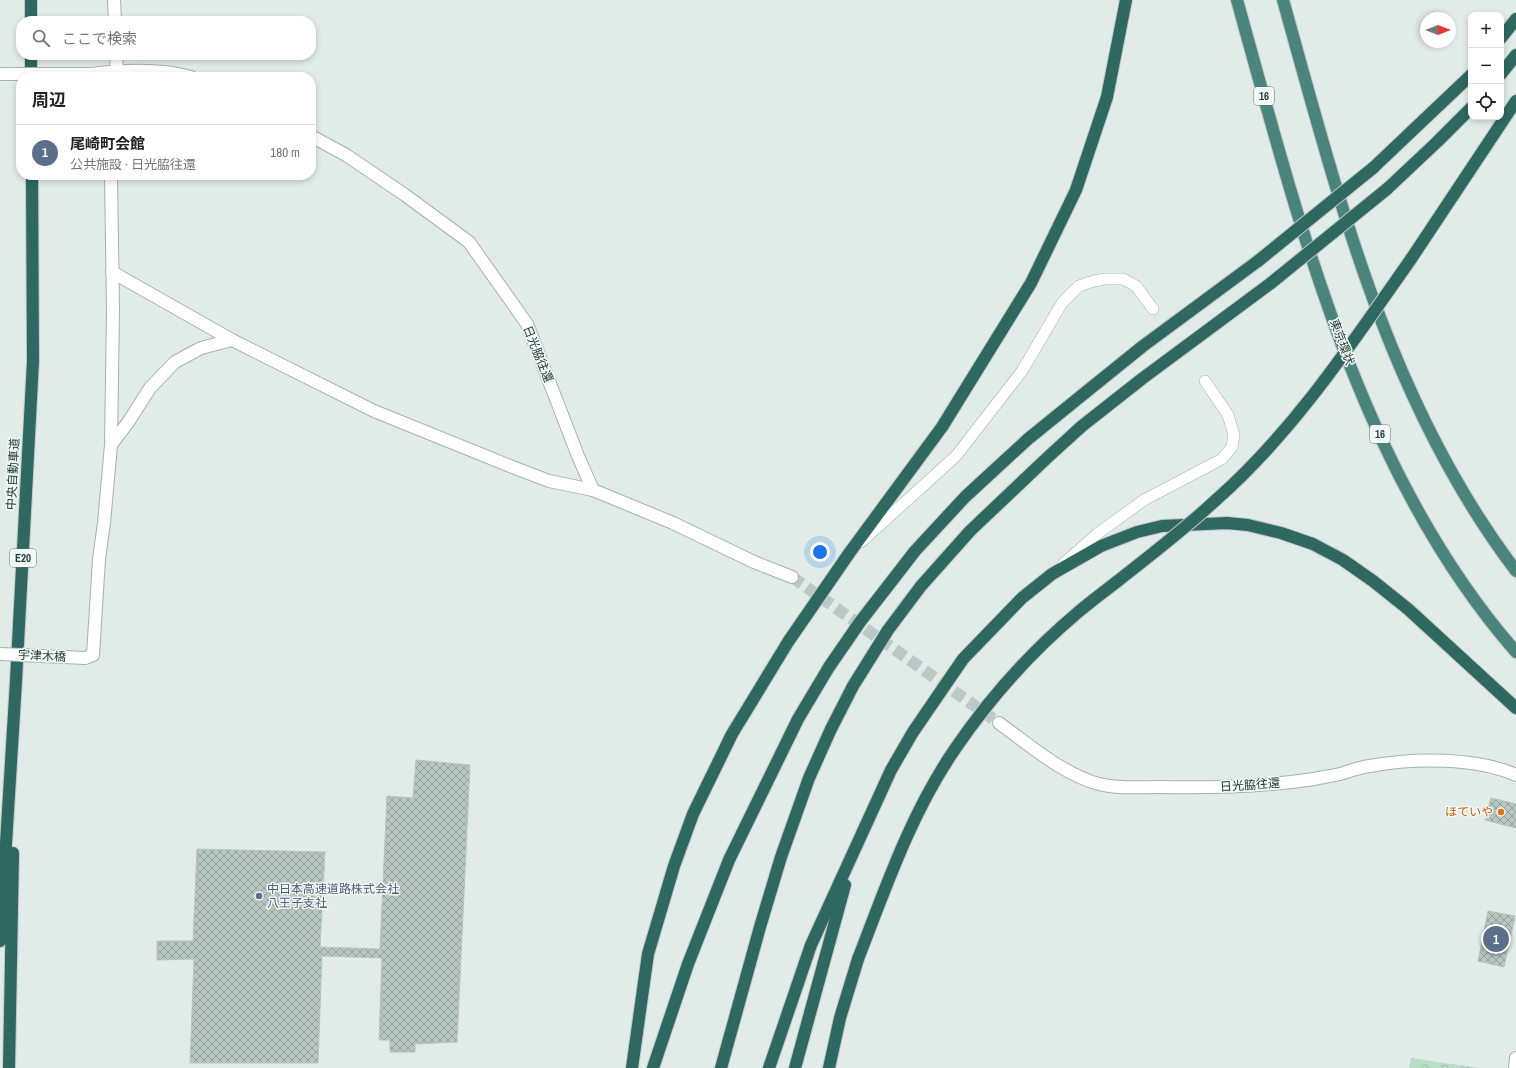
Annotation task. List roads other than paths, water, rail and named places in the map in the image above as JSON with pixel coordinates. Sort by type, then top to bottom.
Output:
[{"type":"highway","points":[[30,0],[31,16]]},
{"type":"highway","points":[[632,1068],[648,954],[674,866],[693,814],[732,734],[788,642],[850,552],[942,427],[1031,283],[1076,190],[1108,96],[1126,0]]},
{"type":"highway","name":"東京環状","points":[[1237,0],[1291,193],[1323,290],[1352,369],[1388,453],[1438,545],[1502,635],[1516,652]]},
{"type":"highway","points":[[1283,0],[1331,171],[1365,280],[1407,386],[1433,439],[1456,480],[1516,571]]},
{"type":"highway","points":[[1504,34],[1516,19]]},
{"type":"highway","points":[[1504,70],[1516,56]]},
{"type":"highway","points":[[31,60],[31,72]]},
{"type":"highway","points":[[653,1068],[707,912],[729,860],[798,719],[829,667],[860,622],[915,551],[965,497],[1028,439],[1143,346],[1258,261],[1373,168],[1468,78]]},
{"type":"highway","points":[[829,1068],[840,1018],[858,959],[899,853],[915,817],[954,750],[991,700],[1076,613],[1166,543],[1218,499],[1269,448],[1307,402],[1360,331],[1411,259],[1516,101]]},
{"type":"highway","points":[[721,1068],[781,857],[809,778],[831,729],[853,686],[888,630],[921,586],[970,531],[1082,426],[1143,378],[1272,283],[1386,189],[1468,111]]},
{"type":"highway","name":"中央自動車道","points":[[0,941],[16,681],[33,361],[32,180]]},
{"type":"highway","points":[[769,1068],[811,945],[895,763],[913,732],[963,659],[1022,598],[1052,574],[1101,546],[1137,532],[1162,526],[1227,522],[1248,525],[1313,544],[1343,560],[1373,581],[1408,609],[1516,708]]},
{"type":"highway","points":[[9,1068],[16,681]]},
{"type":"highway","points":[[795,1068],[855,851]]},
{"type":"street","points":[[114,0],[115,16]]},
{"type":"street","points":[[116,60],[116,72]]},
{"type":"street","points":[[139,72],[157,72]]},
{"type":"street","points":[[0,74],[16,74]]},
{"type":"street","name":"日光脇往還","points":[[316,139],[359,164],[405,195],[469,242],[527,324],[578,456],[593,490]]},
{"type":"street","points":[[111,180],[113,308],[111,446]]},
{"type":"street","points":[[112,272],[232,340],[374,411],[543,478],[593,490],[673,523],[754,562],[792,577]]},
{"type":"street","points":[[111,446],[150,388],[175,362],[201,348],[232,340]]},
{"type":"street","name":"宇津木橋","points":[[0,654],[85,658],[93,655],[99,558],[104,523],[111,446]]},
{"type":"street","name":"日光脇往還","points":[[999,723],[1073,774],[1100,785],[1117,787],[1215,788],[1272,785],[1340,774],[1368,766],[1405,761],[1450,761],[1479,765],[1510,772],[1516,776]]},
{"type":"street","points":[[1515,1068],[1516,1058]]},
{"type":"lane","points":[[850,552],[956,456],[1022,371],[1062,303],[1079,286],[1105,279],[1123,279],[1136,286],[1153,308]]},
{"type":"lane","points":[[1052,574],[1097,534],[1144,500],[1222,459],[1232,447],[1234,435],[1228,415],[1205,381]]},
{"type":"tunnel","points":[[792,577],[999,723]]},
{"type":"place","name":"ほていや","points":[[1501,812]]},
{"type":"place","name":"中日本高速道路株式会社 八王子支社","points":[[259,896]]},
{"type":"place","name":"尾崎町会館","points":[[1496,939]]}]
